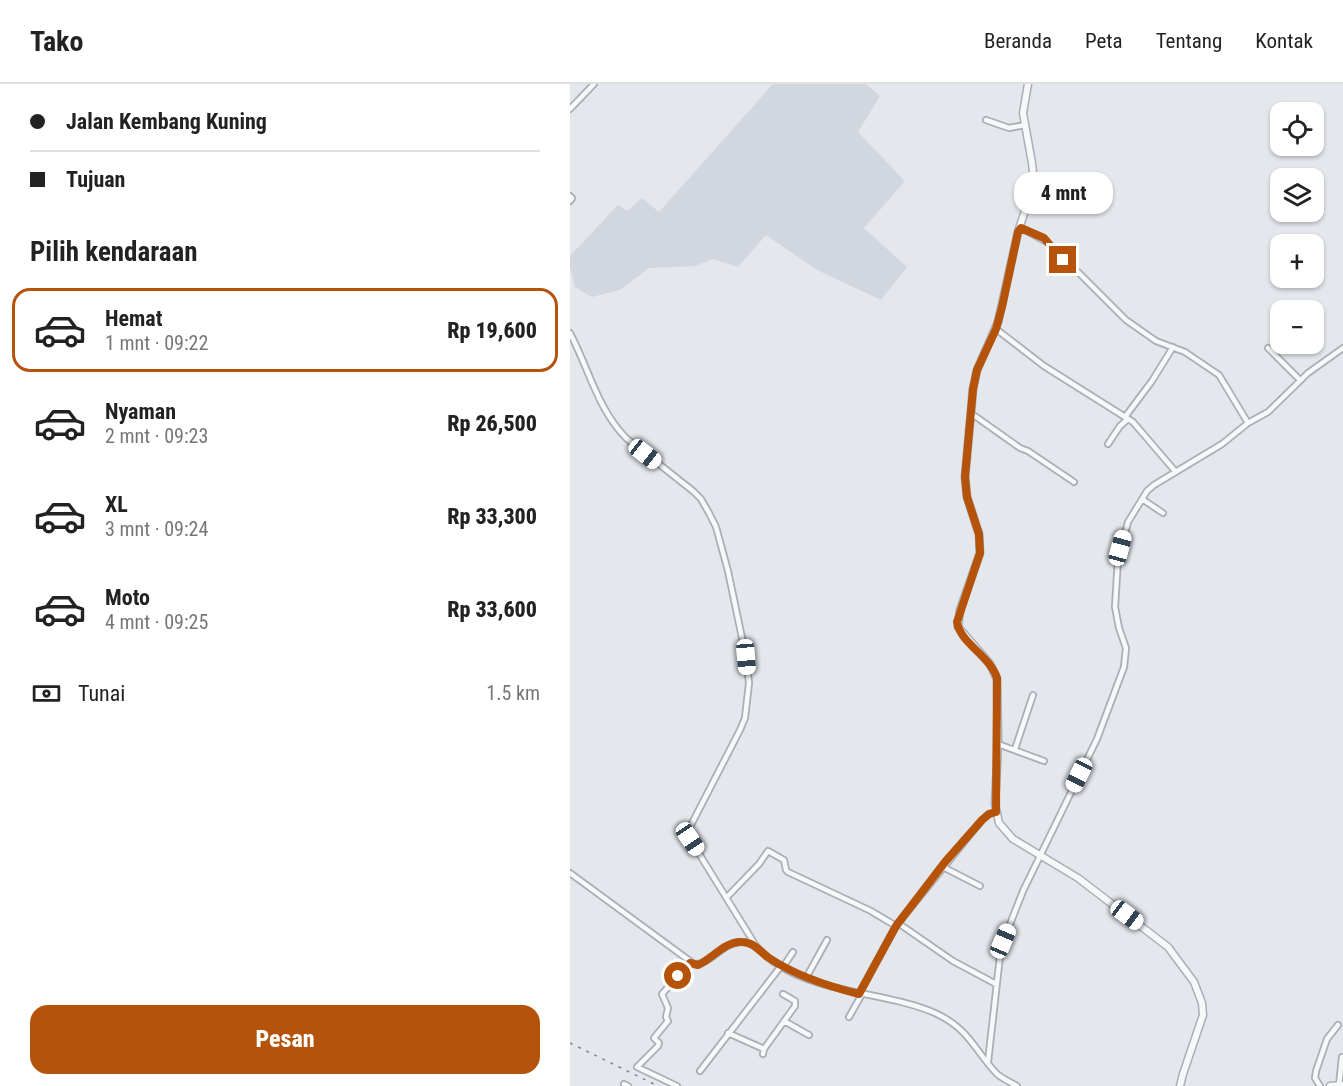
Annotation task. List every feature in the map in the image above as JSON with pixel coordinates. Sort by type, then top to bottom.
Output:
[{"type":"street","points":[[570,109],[594,84]]},
{"type":"street","points":[[1026,85],[1023,113],[1034,176],[1018,232],[996,329],[977,370],[973,389],[965,483],[979,534],[980,553],[957,622],[960,631],[990,664],[997,678],[996,812],[999,823],[1008,834],[1077,878],[1168,947],[1194,982],[1202,1003],[1202,1019],[1180,1086]]},
{"type":"street","points":[[986,120],[1010,128],[1025,125]]},
{"type":"street","points":[[570,196],[572,199],[570,201]]},
{"type":"street","points":[[1021,228],[1047,242],[1126,320],[1156,341],[1192,356],[1219,375],[1248,423]]},
{"type":"street","points":[[996,329],[1044,366],[1127,418],[1175,471]]},
{"type":"street","points":[[570,333],[598,398],[615,426],[626,438],[701,499],[716,527],[734,592],[749,683],[747,707],[740,730],[690,827],[689,835],[756,946],[764,954],[782,967],[806,978],[860,994],[907,1003],[938,1014],[963,1031],[1000,1076],[1017,1086]]},
{"type":"street","points":[[1108,444],[1173,347]]},
{"type":"street","points":[[1268,348],[1300,380]]},
{"type":"street","points":[[988,1062],[1001,946],[1023,891],[1097,739],[1124,667],[1126,648],[1115,607],[1118,559],[1125,530],[1142,499],[1154,485],[1222,444],[1248,423],[1274,408],[1300,380],[1343,348]]},
{"type":"street","points":[[972,414],[1074,482]]},
{"type":"street","points":[[1142,499],[1163,513]]},
{"type":"street","points":[[1015,749],[1033,695]]},
{"type":"street","points":[[998,744],[1044,761]]},
{"type":"street","points":[[849,1017],[897,924],[985,816],[996,812]]},
{"type":"street","points":[[727,897],[759,864],[768,851],[784,860],[788,872],[897,924],[953,961],[996,984]]},
{"type":"street","points":[[943,867],[980,886]]},
{"type":"street","points":[[570,873],[690,963],[702,964],[719,951],[737,942],[756,946]]},
{"type":"street","points":[[806,978],[827,940]]},
{"type":"street","points":[[700,1071],[793,952]]},
{"type":"street","points":[[677,1086],[637,1067],[658,1046],[659,1043],[654,1038],[668,1021],[666,1016],[668,1008],[662,994],[690,963]]},
{"type":"street","points":[[728,1033],[764,1052],[796,1003],[783,994]]},
{"type":"street","points":[[784,1021],[810,1035]]},
{"type":"street","points":[[1320,1086],[1315,1078],[1316,1071],[1327,1039],[1338,1024]]},
{"type":"street","points":[[1330,1086],[1341,1085],[1342,1057]]},
{"type":"shaded area","points":[[773,84],[866,84],[880,96],[858,132],[905,181],[864,228],[907,267],[881,300],[817,270],[766,235],[738,267],[713,259],[695,266],[649,268],[620,290],[592,297],[575,287],[570,256],[618,205],[627,211],[642,198],[659,212]]},
{"type":"railway","points":[[570,1043],[658,1086]]},
{"type":"route","points":[[678,976],[690,963],[702,964],[732,944],[744,942],[756,946],[781,966],[801,976],[859,994],[896,926],[939,873],[945,862],[968,839],[985,816],[996,812],[997,678],[990,664],[960,631],[957,622],[981,544],[967,497],[965,477],[973,389],[977,370],[996,329],[1018,232],[1021,228],[1044,238],[1063,260]]}]
